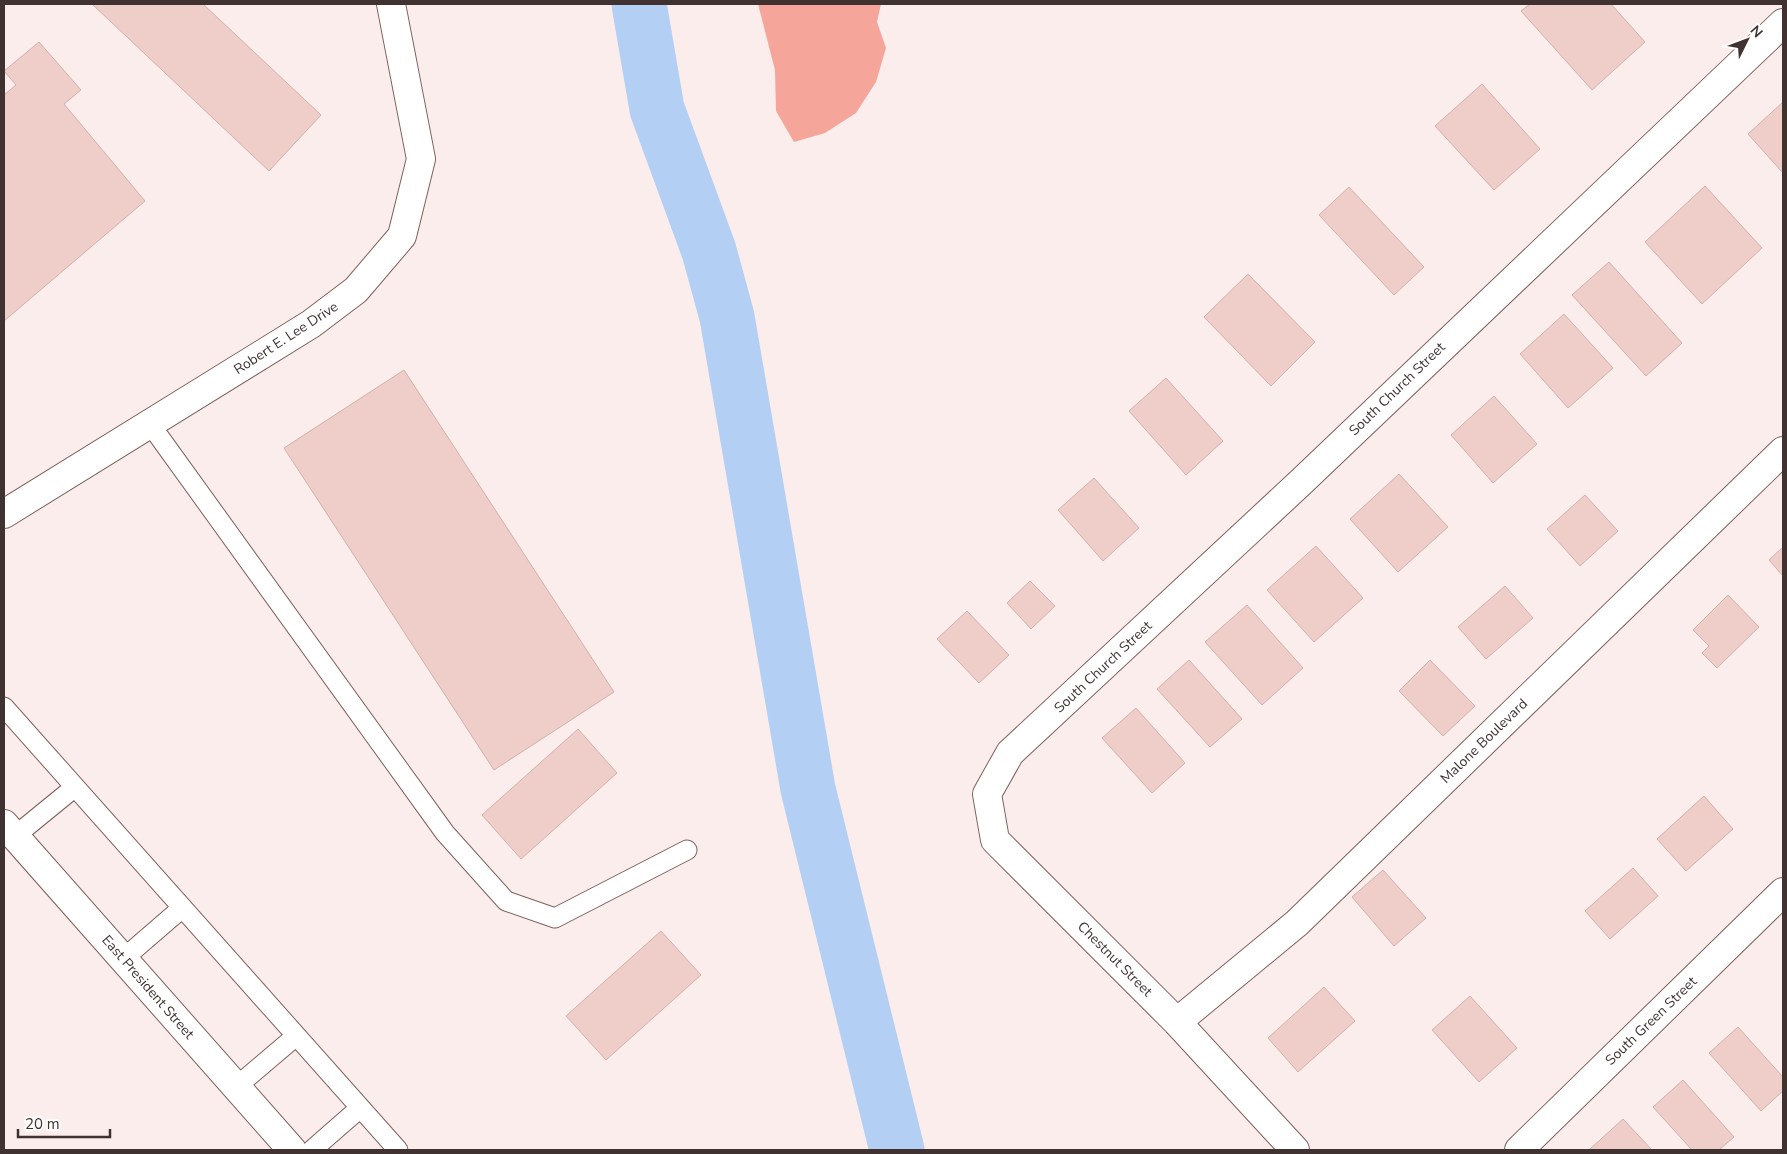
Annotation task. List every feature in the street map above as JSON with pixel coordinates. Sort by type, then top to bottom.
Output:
[{"type":"street","name":"Robert E. Lee Drive","points":[[4,514],[311,324],[356,290],[402,236],[421,159],[391,4]]},
{"type":"street","name":"South Church Street","points":[[1010,754],[1300,483],[1783,23]]},
{"type":"street","name":"Malone Boulevard","points":[[1177,1022],[1297,923],[1783,451]]},
{"type":"street","name":"Chestnut Street","points":[[1010,754],[987,794],[995,840],[1177,1022],[1295,1150]]},
{"type":"street","name":"East President Street","points":[[9,830],[292,1150]]},
{"type":"street","name":"South Green Street","points":[[1519,1150],[1782,895]]},
{"type":"lane","points":[[150,424],[445,833],[506,901],[555,918],[687,850]]},
{"type":"lane","points":[[4,707],[398,1150]]},
{"type":"lane","points":[[9,830],[75,787]]},
{"type":"lane","points":[[123,959],[182,908]]},
{"type":"lane","points":[[236,1087],[296,1036]]},
{"type":"lane","points":[[312,1150],[360,1108]]},
{"type":"shaded area","points":[[758,4],[881,4],[877,22],[886,48],[876,82],[856,113],[825,133],[794,142],[776,111],[775,70]]},
{"type":"building","points":[[92,4],[203,4],[321,115],[269,171]]},
{"type":"building","points":[[1530,4],[1611,4],[1645,42],[1592,90],[1521,11]]},
{"type":"building","points":[[39,42],[81,90],[64,104],[145,201],[4,321],[4,95],[16,85],[4,71]]},
{"type":"building","points":[[1482,84],[1540,149],[1494,190],[1435,126]]},
{"type":"building","points":[[1783,102],[1783,173],[1748,134]]},
{"type":"building","points":[[1705,186],[1762,248],[1702,304],[1645,242]]},
{"type":"building","points":[[1349,187],[1424,267],[1394,295],[1319,215]]},
{"type":"building","points":[[1609,262],[1682,343],[1646,376],[1572,295]]},
{"type":"building","points":[[1248,274],[1315,342],[1271,386],[1204,317]]},
{"type":"building","points":[[1564,314],[1613,368],[1568,408],[1520,354]]},
{"type":"building","points":[[404,370],[614,692],[494,770],[284,448]]},
{"type":"building","points":[[1166,378],[1223,441],[1186,475],[1129,411]]},
{"type":"building","points":[[1494,396],[1537,444],[1493,483],[1451,435]]},
{"type":"building","points":[[1399,474],[1448,527],[1398,572],[1350,519]]},
{"type":"building","points":[[1094,478],[1139,528],[1103,561],[1058,510]]},
{"type":"building","points":[[1585,495],[1618,531],[1580,566],[1547,529]]},
{"type":"building","points":[[1316,546],[1363,598],[1314,642],[1267,590]]},
{"type":"building","points":[[1783,547],[1783,576],[1769,560]]},
{"type":"building","points":[[1030,581],[1055,606],[1031,629],[1007,603]]},
{"type":"building","points":[[1505,586],[1533,618],[1486,659],[1458,627]]},
{"type":"building","points":[[1728,595],[1759,627],[1717,668],[1702,653],[1709,646],[1693,630]]},
{"type":"building","points":[[1247,605],[1303,668],[1262,705],[1205,642]]},
{"type":"building","points":[[967,611],[1009,655],[979,683],[937,639]]},
{"type":"building","points":[[1189,660],[1242,719],[1210,747],[1157,689]]},
{"type":"building","points":[[1430,660],[1475,706],[1443,736],[1399,691]]},
{"type":"building","points":[[1136,708],[1185,763],[1152,793],[1102,738]]},
{"type":"building","points":[[578,729],[617,773],[521,859],[482,815]]},
{"type":"building","points":[[1704,796],[1733,829],[1686,871],[1657,839]]},
{"type":"building","points":[[1633,868],[1658,896],[1610,939],[1585,911]]},
{"type":"building","points":[[1383,870],[1426,918],[1394,946],[1352,897]]},
{"type":"building","points":[[661,931],[701,975],[606,1060],[566,1016]]},
{"type":"building","points":[[1324,987],[1355,1021],[1298,1072],[1268,1038]]},
{"type":"building","points":[[1470,996],[1517,1048],[1479,1082],[1432,1030]]},
{"type":"building","points":[[1738,1027],[1783,1077],[1783,1091],[1761,1111],[1709,1053]]},
{"type":"building","points":[[1683,1080],[1734,1137],[1719,1150],[1692,1150],[1653,1107]]},
{"type":"building","points":[[1623,1119],[1652,1150],[1590,1149]]},
{"type":"waterway","points":[[639,4],[657,109],[709,251],[727,317],[808,789],[897,1150]]}]
